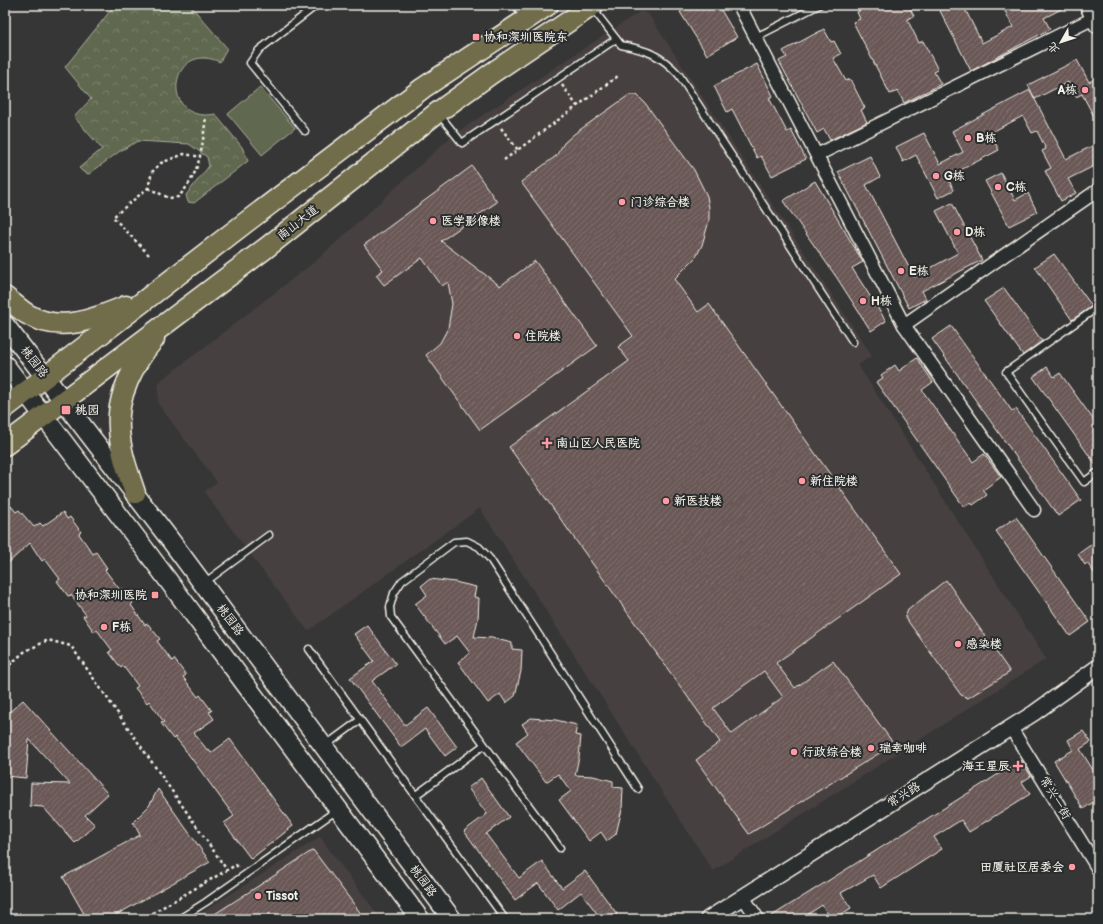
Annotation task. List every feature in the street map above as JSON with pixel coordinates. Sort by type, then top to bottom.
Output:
[{"type":"main road","points":[[5,408],[524,11],[548,5]]},
{"type":"main road","name":"南山大道","points":[[5,445],[266,248],[438,112],[492,73],[592,6]]},
{"type":"main road","points":[[5,297],[28,314],[53,324],[75,324],[93,319],[150,296]]},
{"type":"main road","points":[[135,493],[123,455],[119,428],[119,407],[136,365],[169,320]]},
{"type":"main road","name":"桃园路","points":[[5,325],[135,493],[452,919]]},
{"type":"main road","name":"桃园路","points":[[5,365],[150,555],[420,919]]},
{"type":"street","points":[[739,5],[904,325],[1034,510]]},
{"type":"street","points":[[817,156],[1095,16]]},
{"type":"street","points":[[904,325],[1098,190]]},
{"type":"street","name":"常兴路","points":[[708,919],[1012,728],[1062,695],[1098,667]]},
{"type":"street","name":"常兴一街","points":[[1012,728],[1098,869]]},
{"type":"street","points":[[743,897],[758,919]]},
{"type":"lane","points":[[305,132],[250,63],[259,50],[317,5]]},
{"type":"lane","points":[[756,37],[819,5]]},
{"type":"lane","points":[[592,6],[621,46],[644,49],[663,59],[679,75],[853,342]]},
{"type":"lane","points":[[438,112],[462,143],[616,39]]},
{"type":"lane","points":[[1098,307],[1006,372],[1084,482],[1098,472]]},
{"type":"lane","points":[[203,584],[269,535]]},
{"type":"lane","points":[[560,848],[391,617],[390,607],[394,592],[402,581],[454,542],[467,541],[479,547],[490,559],[638,789]]},
{"type":"lane","points":[[309,649],[505,919]]},
{"type":"lane","points":[[324,746],[360,720]]},
{"type":"lane","points":[[416,795],[484,745]]},
{"type":"lane","points":[[179,919],[244,876],[339,809]]},
{"type":"path","points":[[504,160],[618,76]]},
{"type":"path","points":[[557,79],[577,106]]},
{"type":"path","points":[[148,188],[169,198],[178,197],[188,187],[201,157],[206,116]]},
{"type":"path","points":[[496,120],[518,150]]},
{"type":"path","points":[[149,255],[113,217],[148,188],[152,172],[161,163],[184,154],[201,157]]},
{"type":"path","points":[[5,669],[24,652],[48,640],[71,646],[227,870]]},
{"type":"path","points":[[142,919],[236,865],[244,876]]},
{"type":"shaded area","name":"南山区人民医院","points":[[641,11],[649,15],[872,356],[858,365],[1046,659],[713,871],[480,508],[308,631],[204,492],[217,482],[158,404],[159,382],[317,260],[454,134]]},
{"type":"shaded area","points":[[320,837],[381,919],[192,919]]},
{"type":"green space","points":[[115,5],[190,5],[227,48],[220,62],[203,58],[189,62],[181,71],[177,84],[178,96],[185,107],[197,114],[215,114],[242,147],[248,161],[194,203],[188,202],[186,195],[209,166],[207,157],[189,144],[138,141],[120,151],[89,174],[83,172],[79,168],[102,149],[74,117],[91,99],[65,67]]},
{"type":"green space","points":[[260,87],[295,128],[262,155],[228,114]]},
{"type":"building","points":[[690,5],[718,5],[737,37],[707,55],[680,12]]},
{"type":"building","points":[[871,5],[908,5],[914,16],[907,19],[919,43],[923,41],[938,70],[934,72],[941,84],[904,103],[898,91],[890,94],[853,22],[860,19],[857,12]]},
{"type":"building","points":[[937,5],[963,5],[982,43],[1013,27],[1002,5],[1069,5],[1044,18],[1050,29],[971,71]]},
{"type":"building","points":[[824,29],[831,42],[834,41],[841,54],[833,58],[846,81],[850,79],[865,108],[861,110],[867,122],[830,140],[824,129],[817,133],[779,61],[787,57],[783,51]]},
{"type":"building","name":"A栋","points":[[1077,60],[1089,82],[1095,79],[1098,85],[1098,124],[1082,94],[1076,97],[1068,82],[1035,99],[1028,85]]},
{"type":"building","points":[[757,64],[773,96],[769,98],[787,132],[791,130],[806,159],[772,176],[761,156],[757,158],[732,109],[727,112],[714,86]]},
{"type":"building","name":"B栋","points":[[1030,90],[1066,159],[1098,143],[1098,164],[1068,179],[1076,193],[1061,201],[1045,171],[1051,168],[1042,151],[1046,149],[1037,131],[1032,133],[1023,116],[990,133],[999,150],[947,177],[954,190],[938,198],[916,155],[903,162],[896,147],[924,133],[940,164],[963,152],[952,131]]},
{"type":"building","points":[[629,95],[637,95],[645,103],[694,170],[707,196],[709,208],[709,221],[702,245],[696,257],[674,279],[698,312],[709,304],[901,574],[776,663],[795,688],[833,661],[894,744],[749,834],[696,760],[720,742],[509,447],[629,361],[618,347],[633,336],[521,182],[556,156],[564,143],[574,134]],"holes":[[[764,671],[783,697],[732,734],[713,708]]]},
{"type":"building","points":[[870,156],[880,177],[866,185],[914,277],[958,253],[936,211],[952,203],[982,260],[922,291],[926,299],[909,308],[838,172]]},
{"type":"building","name":"住院楼","points":[[472,166],[497,202],[441,241],[500,286],[535,261],[597,346],[480,430],[426,355],[440,343],[448,328],[452,304],[448,282],[442,286],[422,258],[384,285],[376,275],[383,270],[364,245]]},
{"type":"building","points":[[1001,173],[1015,200],[1028,193],[1037,212],[1009,226],[985,181]]},
{"type":"building","points":[[815,181],[863,262],[852,268],[886,321],[871,331],[837,278],[783,201]]},
{"type":"building","points":[[1054,254],[1092,306],[1072,320],[1035,267]]},
{"type":"building","points":[[1004,288],[1042,341],[1023,355],[984,301]]},
{"type":"building","points":[[951,326],[1012,411],[1016,409],[1081,500],[1058,516],[932,339]]},
{"type":"building","points":[[917,358],[933,382],[922,390],[973,462],[984,454],[1001,477],[983,490],[987,495],[973,505],[971,503],[964,507],[876,382],[883,378],[881,375],[895,365],[899,371]]},
{"type":"building","points":[[1047,367],[1054,377],[1060,373],[1098,426],[1098,468],[1033,377]]},
{"type":"building","name":"F栋","points":[[11,506],[16,512],[19,510],[34,527],[40,523],[43,526],[63,512],[67,519],[70,517],[81,532],[79,534],[93,554],[96,552],[107,568],[105,570],[120,590],[122,588],[133,603],[131,605],[145,625],[148,624],[160,639],[157,641],[172,661],[174,659],[186,675],[183,677],[198,697],[200,695],[212,711],[209,712],[214,719],[194,733],[211,753],[230,739],[293,826],[251,859],[224,823],[234,816],[183,747],[175,737],[173,739],[161,723],[164,722],[149,701],[147,703],[135,688],[138,686],[123,666],[121,668],[109,652],[112,650],[97,630],[94,632],[83,616],[86,615],[71,595],[68,596],[57,581],[60,579],[45,559],[42,561],[30,543],[5,566],[5,512]]},
{"type":"building","points":[[1016,517],[1090,622],[1070,636],[996,531]]},
{"type":"building","points":[[1092,544],[1098,553],[1098,578],[1087,563],[1085,565],[1078,554]]},
{"type":"building","points":[[430,579],[455,582],[476,587],[474,597],[479,598],[478,619],[474,637],[492,638],[512,643],[512,649],[522,650],[521,671],[515,696],[506,703],[500,694],[488,703],[458,662],[470,653],[457,636],[445,644],[415,604],[427,595],[421,586]]},
{"type":"building","name":"感染楼","points":[[946,580],[1010,672],[968,698],[961,695],[905,617],[908,610]]},
{"type":"building","points":[[367,625],[396,664],[372,681],[405,725],[428,708],[457,747],[445,756],[425,729],[401,747],[350,678],[374,661],[354,634]]},
{"type":"building","points":[[23,700],[108,794],[85,815],[95,825],[75,843],[43,807],[30,806],[31,783],[70,784],[29,739],[26,778],[5,776],[5,716]]},
{"type":"building","points":[[531,718],[556,720],[577,725],[575,735],[581,736],[579,757],[575,775],[593,776],[613,781],[613,787],[623,788],[622,809],[616,834],[607,841],[601,832],[589,841],[559,800],[571,791],[558,774],[546,782],[516,742],[528,733],[522,724]]},
{"type":"building","points":[[1083,731],[1091,742],[1080,749],[1098,778],[1098,799],[1083,809],[1054,761],[1073,750],[1068,740]]},
{"type":"building","points":[[1021,760],[1031,776],[1022,782],[1030,794],[969,832],[961,820],[934,837],[942,849],[881,888],[873,875],[841,893],[851,908],[834,919],[831,919],[822,905],[801,919],[767,919]]},
{"type":"building","points":[[481,778],[509,817],[486,834],[519,878],[542,861],[562,888],[585,871],[617,914],[610,919],[601,919],[581,892],[558,910],[538,883],[515,900],[464,831],[487,814],[468,788]]},
{"type":"building","points":[[158,789],[210,862],[109,919],[87,919],[63,877],[140,835],[133,822],[149,806]]},
{"type":"building","points":[[313,850],[365,919],[207,919],[266,881]]},
{"type":"place","name":"协和深圳医院东","points":[[476,37]]},
{"type":"place","name":"A栋","points":[[1085,90]]},
{"type":"place","name":"B栋","points":[[968,138]]},
{"type":"place","name":"G栋","points":[[936,176]]},
{"type":"place","name":"C栋","points":[[998,187]]},
{"type":"place","name":"门诊综合楼","points":[[622,202]]},
{"type":"place","name":"医学影像楼","points":[[433,221]]},
{"type":"place","name":"D栋","points":[[957,232]]},
{"type":"place","name":"E栋","points":[[901,271]]},
{"type":"place","name":"H栋","points":[[863,301]]},
{"type":"place","name":"住院楼","points":[[517,336]]},
{"type":"place","name":"桃园","points":[[66,410]]},
{"type":"place","name":"南山区人民医院","points":[[547,443]]},
{"type":"place","name":"新住院楼","points":[[802,481]]},
{"type":"place","name":"新医技楼","points":[[666,501]]},
{"type":"place","name":"协和深圳医院","points":[[155,595]]},
{"type":"place","name":"F栋","points":[[104,627]]},
{"type":"place","name":"感染楼","points":[[958,644]]},
{"type":"place","name":"瑞幸咖啡","points":[[871,748]]},
{"type":"place","name":"行政综合楼","points":[[794,752]]},
{"type":"place","name":"海王星辰","points":[[1018,766]]},
{"type":"place","name":"田厦社区居委会","points":[[1072,867]]},
{"type":"place","name":"Tissot","points":[[258,896]]}]
